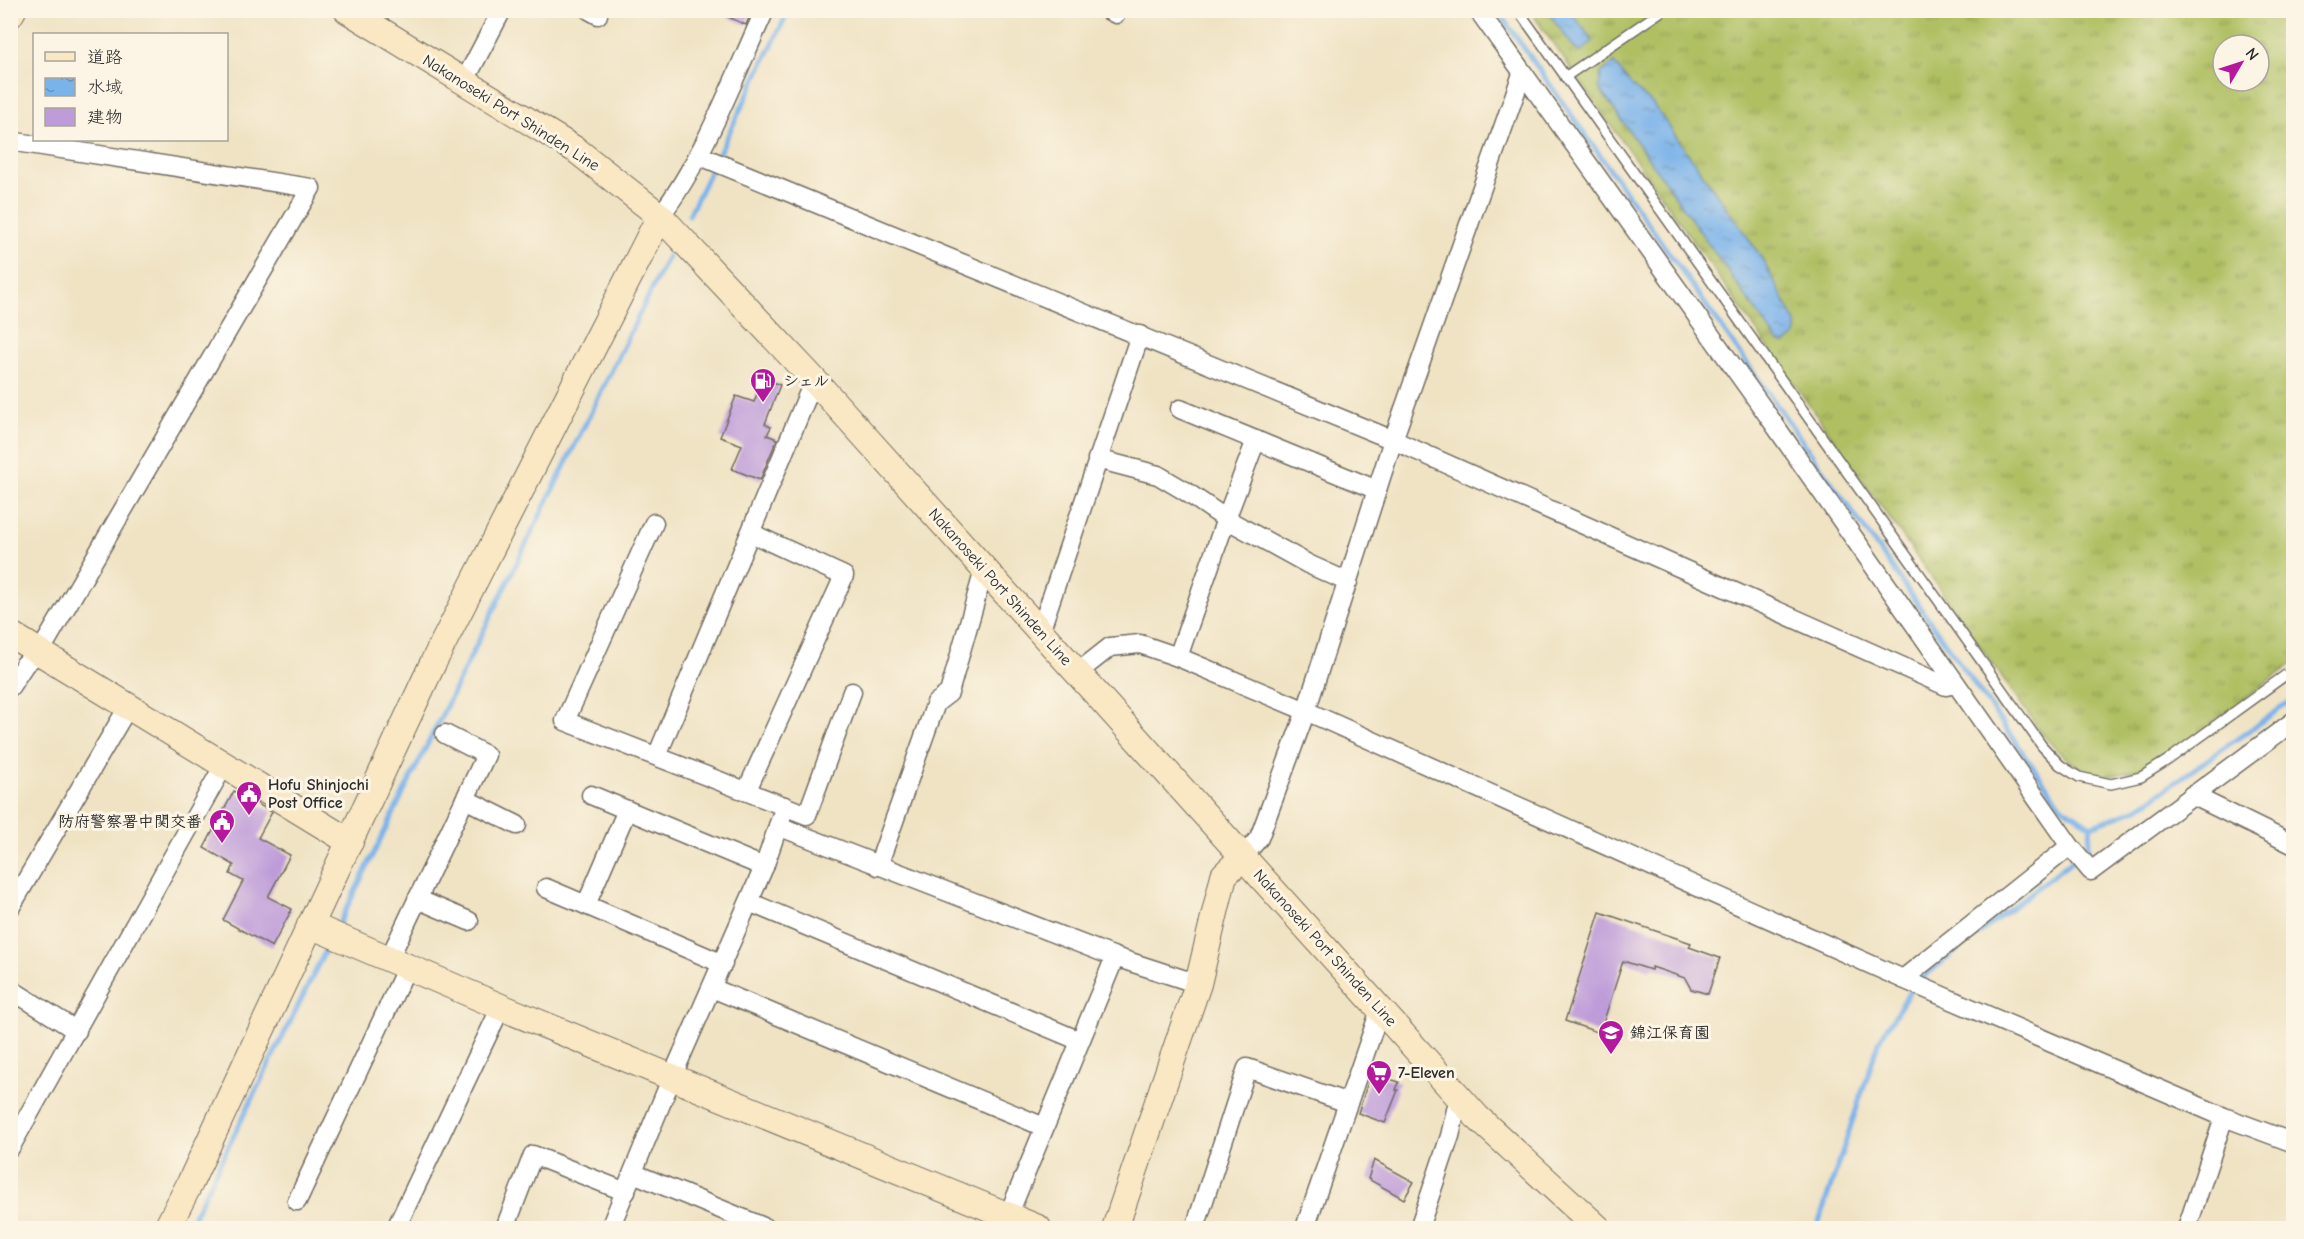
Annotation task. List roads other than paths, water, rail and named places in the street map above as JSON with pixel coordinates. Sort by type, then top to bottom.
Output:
[{"type":"street","points":[[10,15],[13,10]]},
{"type":"street","name":"Nakanoseki Port Shinden Line","points":[[346,10],[576,150],[660,216],[814,380],[1477,1117],[1598,1228]]},
{"type":"street","points":[[464,82],[502,10]]},
{"type":"street","points":[[167,1228],[190,1184],[433,663],[660,216],[678,192],[698,155],[765,10]]},
{"type":"street","points":[[1108,10],[1116,14],[1117,10]]},
{"type":"street","points":[[1478,10],[1762,407],[2070,846],[2091,871],[2294,721]]},
{"type":"street","points":[[1115,1228],[1198,984],[1224,875],[1259,838],[1306,711],[1393,440],[1522,74]]},
{"type":"street","points":[[10,141],[310,188],[40,652],[25,664],[10,687]]},
{"type":"street","points":[[698,155],[1393,440],[1946,686],[1956,684]]},
{"type":"street","points":[[1040,632],[1140,335]]},
{"type":"street","points":[[657,756],[814,380]]},
{"type":"street","points":[[1180,409],[1377,490]]},
{"type":"street","points":[[1178,657],[1256,440]]},
{"type":"street","points":[[1097,459],[1158,475],[1226,519],[1308,564],[1348,582]]},
{"type":"street","points":[[654,523],[565,720],[807,815],[852,692]]},
{"type":"street","points":[[747,790],[844,576],[751,533]]},
{"type":"street","points":[[878,866],[936,703],[949,693],[984,570]]},
{"type":"street","points":[[10,634],[350,842]]},
{"type":"street","points":[[1077,673],[1110,647],[1140,644],[1178,657],[1306,711],[1903,980],[2224,1117],[2292,1138]]},
{"type":"street","points":[[10,908],[128,707]]},
{"type":"street","points":[[297,1202],[398,963],[417,899],[486,755],[445,734]]},
{"type":"street","points":[[10,1148],[224,765]]},
{"type":"street","points":[[591,795],[764,867]]},
{"type":"street","points":[[2192,795],[2294,845]]},
{"type":"street","points":[[465,799],[517,825]]},
{"type":"street","points":[[610,1228],[672,1077],[764,867],[785,806]]},
{"type":"street","points":[[586,905],[627,810]]},
{"type":"street","points":[[778,826],[1114,957],[1198,984]]},
{"type":"street","points":[[1903,980],[2070,846]]},
{"type":"street","points":[[546,888],[723,964]]},
{"type":"street","points":[[417,899],[469,921]]},
{"type":"street","points":[[749,902],[1080,1041]]},
{"type":"street","points":[[310,924],[501,1007],[672,1077],[1005,1222],[1038,1228]]},
{"type":"street","points":[[1005,1222],[1114,957]]},
{"type":"street","points":[[712,988],[1044,1127]]},
{"type":"street","points":[[10,989],[77,1031]]},
{"type":"street","points":[[396,1228],[501,1007]]},
{"type":"street","points":[[1305,1228],[1380,1010]]},
{"type":"street","points":[[1195,1228],[1247,1068],[1348,1103]]},
{"type":"street","points":[[1419,1228],[1450,1136],[1459,1097]]},
{"type":"street","points":[[2187,1228],[2224,1117]]},
{"type":"street","points":[[505,1228],[533,1155],[626,1192]]},
{"type":"street","points":[[633,1173],[766,1228]]},
{"type":"lane","points":[[1518,10],[2035,736],[2060,765],[2079,777],[2111,784],[2141,777],[2294,669]]},
{"type":"lane","points":[[1565,77],[1663,10]]},
{"type":"water","points":[[1547,11],[1570,11],[1593,41],[1581,52],[1575,49]]},
{"type":"water","points":[[1614,63],[1631,85],[1653,104],[1760,255],[1796,323],[1795,335],[1785,344],[1777,341],[1599,88],[1601,73]]},
{"type":"waterway","points":[[689,215],[789,10]]},
{"type":"waterway","points":[[1497,10],[2060,805],[2091,826]]},
{"type":"waterway","points":[[337,928],[668,256]]},
{"type":"waterway","points":[[2091,826],[2137,809],[2294,699]]},
{"type":"waterway","points":[[1918,981],[2088,848],[2091,826]]},
{"type":"waterway","points":[[188,1228],[330,941]]},
{"type":"waterway","points":[[1817,1228],[1879,1041],[1912,988]]},
{"type":"place","name":"シェル","points":[[763,404]]},
{"type":"place","name":"Hofu Shinjochi Post Office","points":[[249,817]]},
{"type":"place","name":"防府警察署中関交番","points":[[222,845]]},
{"type":"place","name":"錦江保育園","points":[[1611,1056]]},
{"type":"place","name":"7-Eleven","points":[[1379,1096]]}]
